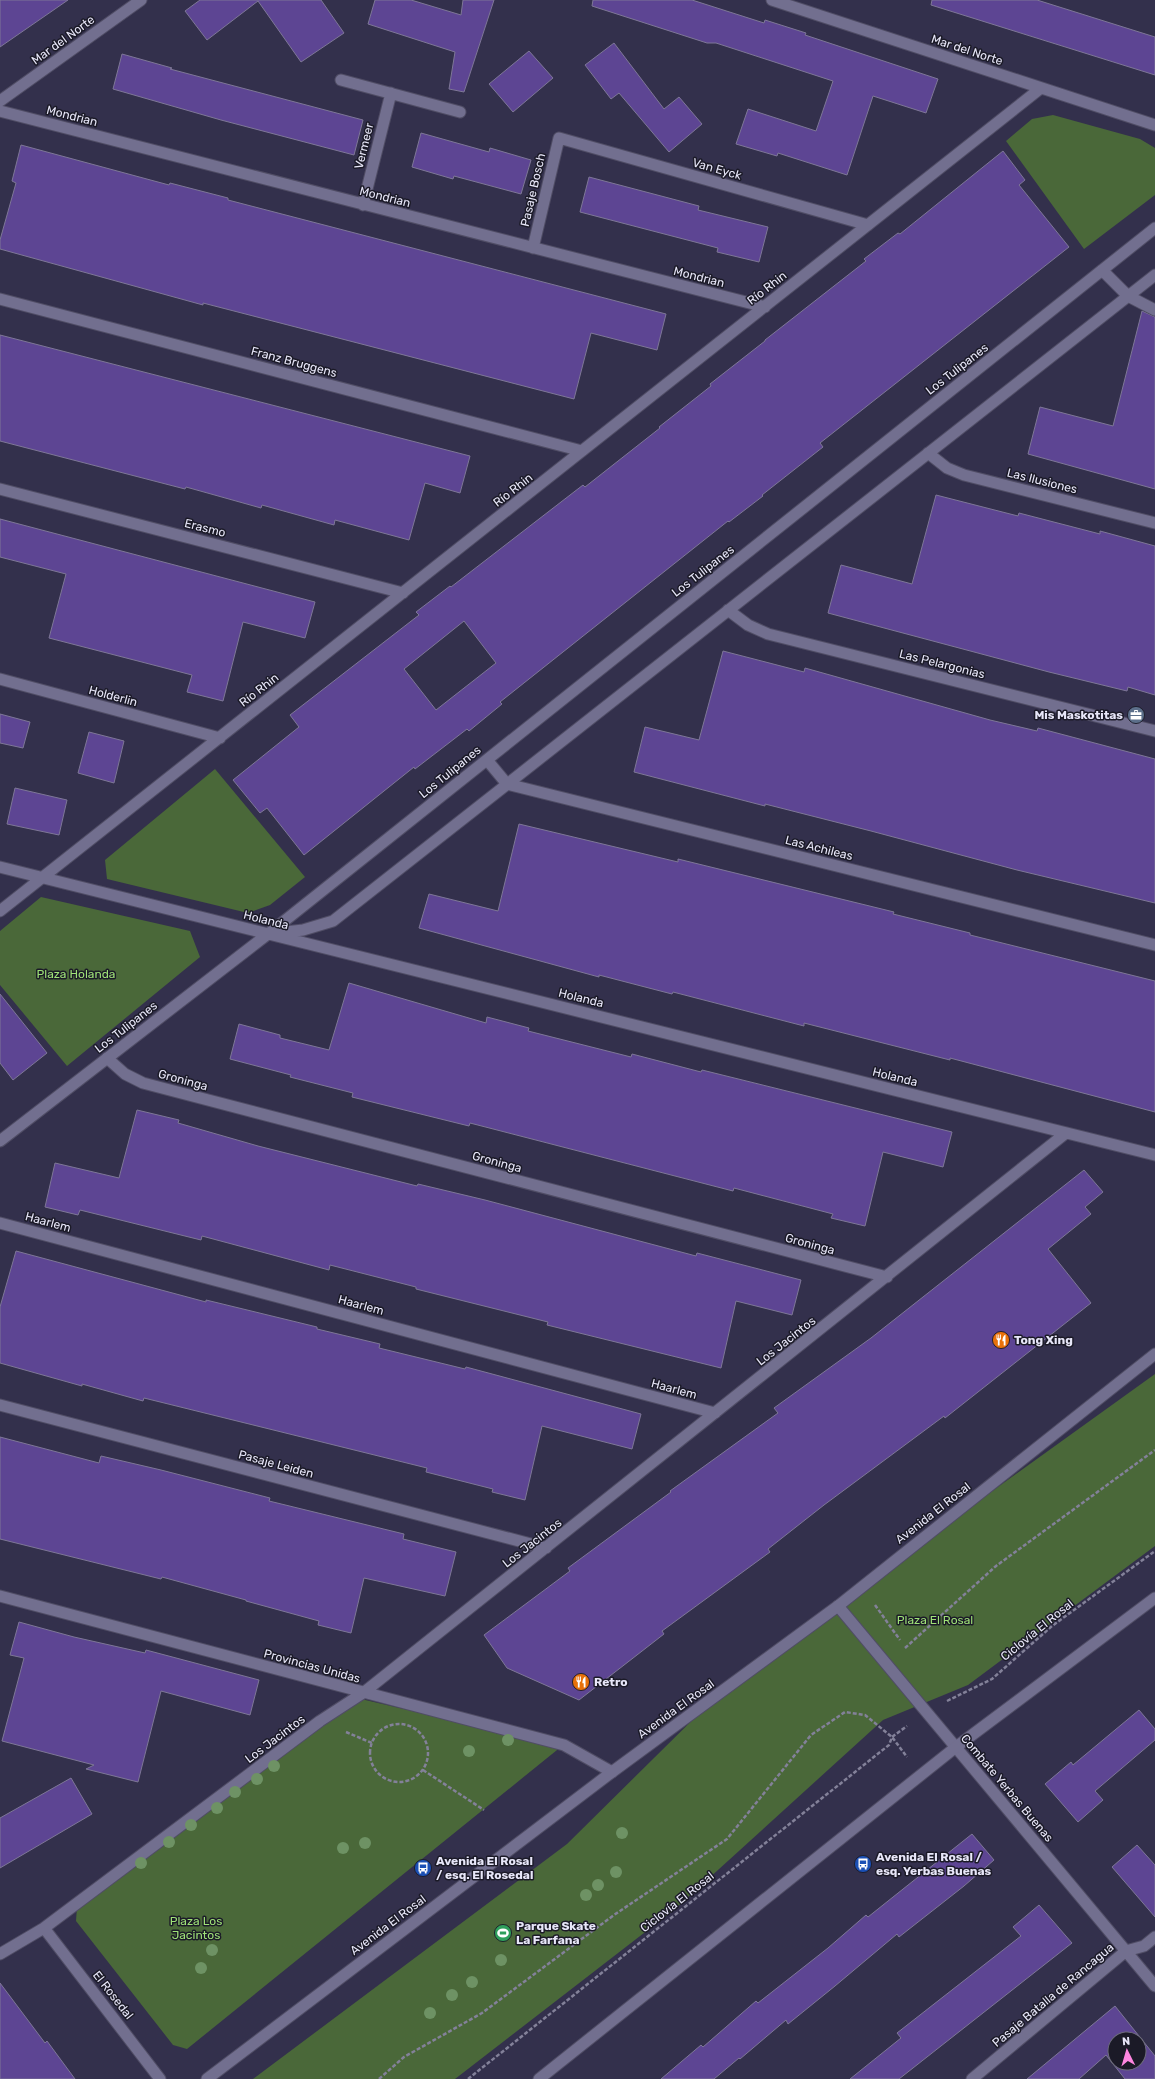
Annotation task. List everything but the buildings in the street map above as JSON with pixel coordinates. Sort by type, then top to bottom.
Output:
[{"type":"street","name":"Mar del Norte","points":[[0,101],[141,0]]},
{"type":"street","name":"Mar del Norte","points":[[772,0],[1155,125]]},
{"type":"street","points":[[341,80],[460,112]]},
{"type":"street","name":"Río Rhin","points":[[0,911],[1042,88]]},
{"type":"street","name":"Vermeer","points":[[363,205],[391,93]]},
{"type":"street","name":"Mondrian","points":[[0,111],[764,307]]},
{"type":"street","name":"Van Eyck","points":[[559,138],[868,225]]},
{"type":"street","name":"Pasaje Bosch","points":[[533,248],[559,138]]},
{"type":"street","name":"Los Tulipanes","points":[[0,1141],[268,934],[1155,228]]},
{"type":"street","points":[[1102,270],[1128,296],[1155,310]]},
{"type":"street","points":[[268,934],[303,930],[333,921],[1155,275]]},
{"type":"street","name":"Franz Bruggens","points":[[0,298],[582,451]]},
{"type":"street","name":"Las Ilusiones","points":[[928,453],[947,468],[964,475],[1155,523]]},
{"type":"street","name":"Erasmo","points":[[0,489],[403,593]]},
{"type":"street","name":"Las Pelargonias","points":[[728,610],[748,625],[768,634],[1155,731]]},
{"type":"street","name":"Holderlin","points":[[0,679],[220,738]]},
{"type":"street","points":[[487,760],[507,784]]},
{"type":"street","name":"Las Achileas","points":[[507,784],[1155,944]]},
{"type":"street","name":"Holanda","points":[[0,867],[1155,1155]]},
{"type":"street","name":"Groninga","points":[[108,1058],[125,1074],[143,1083],[887,1277]]},
{"type":"street","name":"Los Jacintos","points":[[0,1954],[44,1928],[320,1721],[363,1693],[1066,1133]]},
{"type":"street","name":"Haarlem","points":[[0,1223],[716,1413]]},
{"type":"street","name":"Avenida El Rosal","points":[[207,2079],[612,1772],[838,1606],[1155,1354]]},
{"type":"street","name":"Pasaje Leiden","points":[[0,1405],[546,1548]]},
{"type":"street","name":"Provincias Unidas","points":[[0,1596],[564,1745],[612,1772]]},
{"type":"street","points":[[539,2079],[956,1747],[1155,1598]]},
{"type":"street","name":"Combate Yerbas Buenas","points":[[838,1606],[1155,1986]]},
{"type":"street","name":"El Rosedal","points":[[44,1928],[160,2079]]},
{"type":"street","name":"Pasaje Batalla de Rancagua","points":[[972,2079],[1126,1951],[1144,1946],[1155,1937]]},
{"type":"path","points":[[905,1648],[996,1566],[1155,1450]]},
{"type":"path","name":"Ciclovía El Rosal","points":[[942,1695],[946,1701],[992,1679],[1052,1626],[1155,1551]]},
{"type":"path","points":[[862,1586],[910,1654]]},
{"type":"path","name":"Ciclovía El Rosal","points":[[379,2079],[404,2056],[482,2013],[614,1914],[727,1839],[811,1735],[845,1712],[865,1714],[892,1737],[890,1745],[468,2079]]},
{"type":"path","points":[[402,1724],[412,1726],[420,1732],[426,1741],[428,1761],[423,1770],[416,1777],[398,1783],[381,1776],[375,1769],[370,1752],[376,1735],[383,1728],[402,1724]]},
{"type":"path","points":[[423,1770],[484,1810]]},
{"type":"green space","points":[[1053,115],[1140,139],[1155,148],[1155,195],[1084,249],[1006,141],[1032,119]]},
{"type":"green space","points":[[215,769],[305,877],[270,905],[248,913],[107,879],[105,860]]},
{"type":"green space","name":"Plaza Holanda","points":[[41,897],[190,931],[200,957],[67,1066],[0,985],[0,931]]},
{"type":"green space","name":"Plaza El Rosal","points":[[1155,1374],[1155,1546],[968,1685],[883,1720],[675,1909],[455,2079],[253,2079],[567,1844],[741,1672]]},
{"type":"green space","name":"Plaza Los Jacintos","points":[[361,1699],[562,1746],[187,2049],[173,2045],[76,1921],[77,1907],[309,1734]]},
{"type":"place","name":"Mis Maskotitas","points":[[1136,715]]},
{"type":"place","name":"Tong Xing","points":[[1001,1340]]},
{"type":"place","name":"Retro","points":[[581,1682]]},
{"type":"place","name":"Avenida El Rosal / esq. Yerbas Buenas","points":[[863,1864]]},
{"type":"place","name":"Avenida El Rosal / esq. El Rosedal","points":[[423,1868]]},
{"type":"place","name":"Parque Skate La Farfana","points":[[503,1933]]}]
